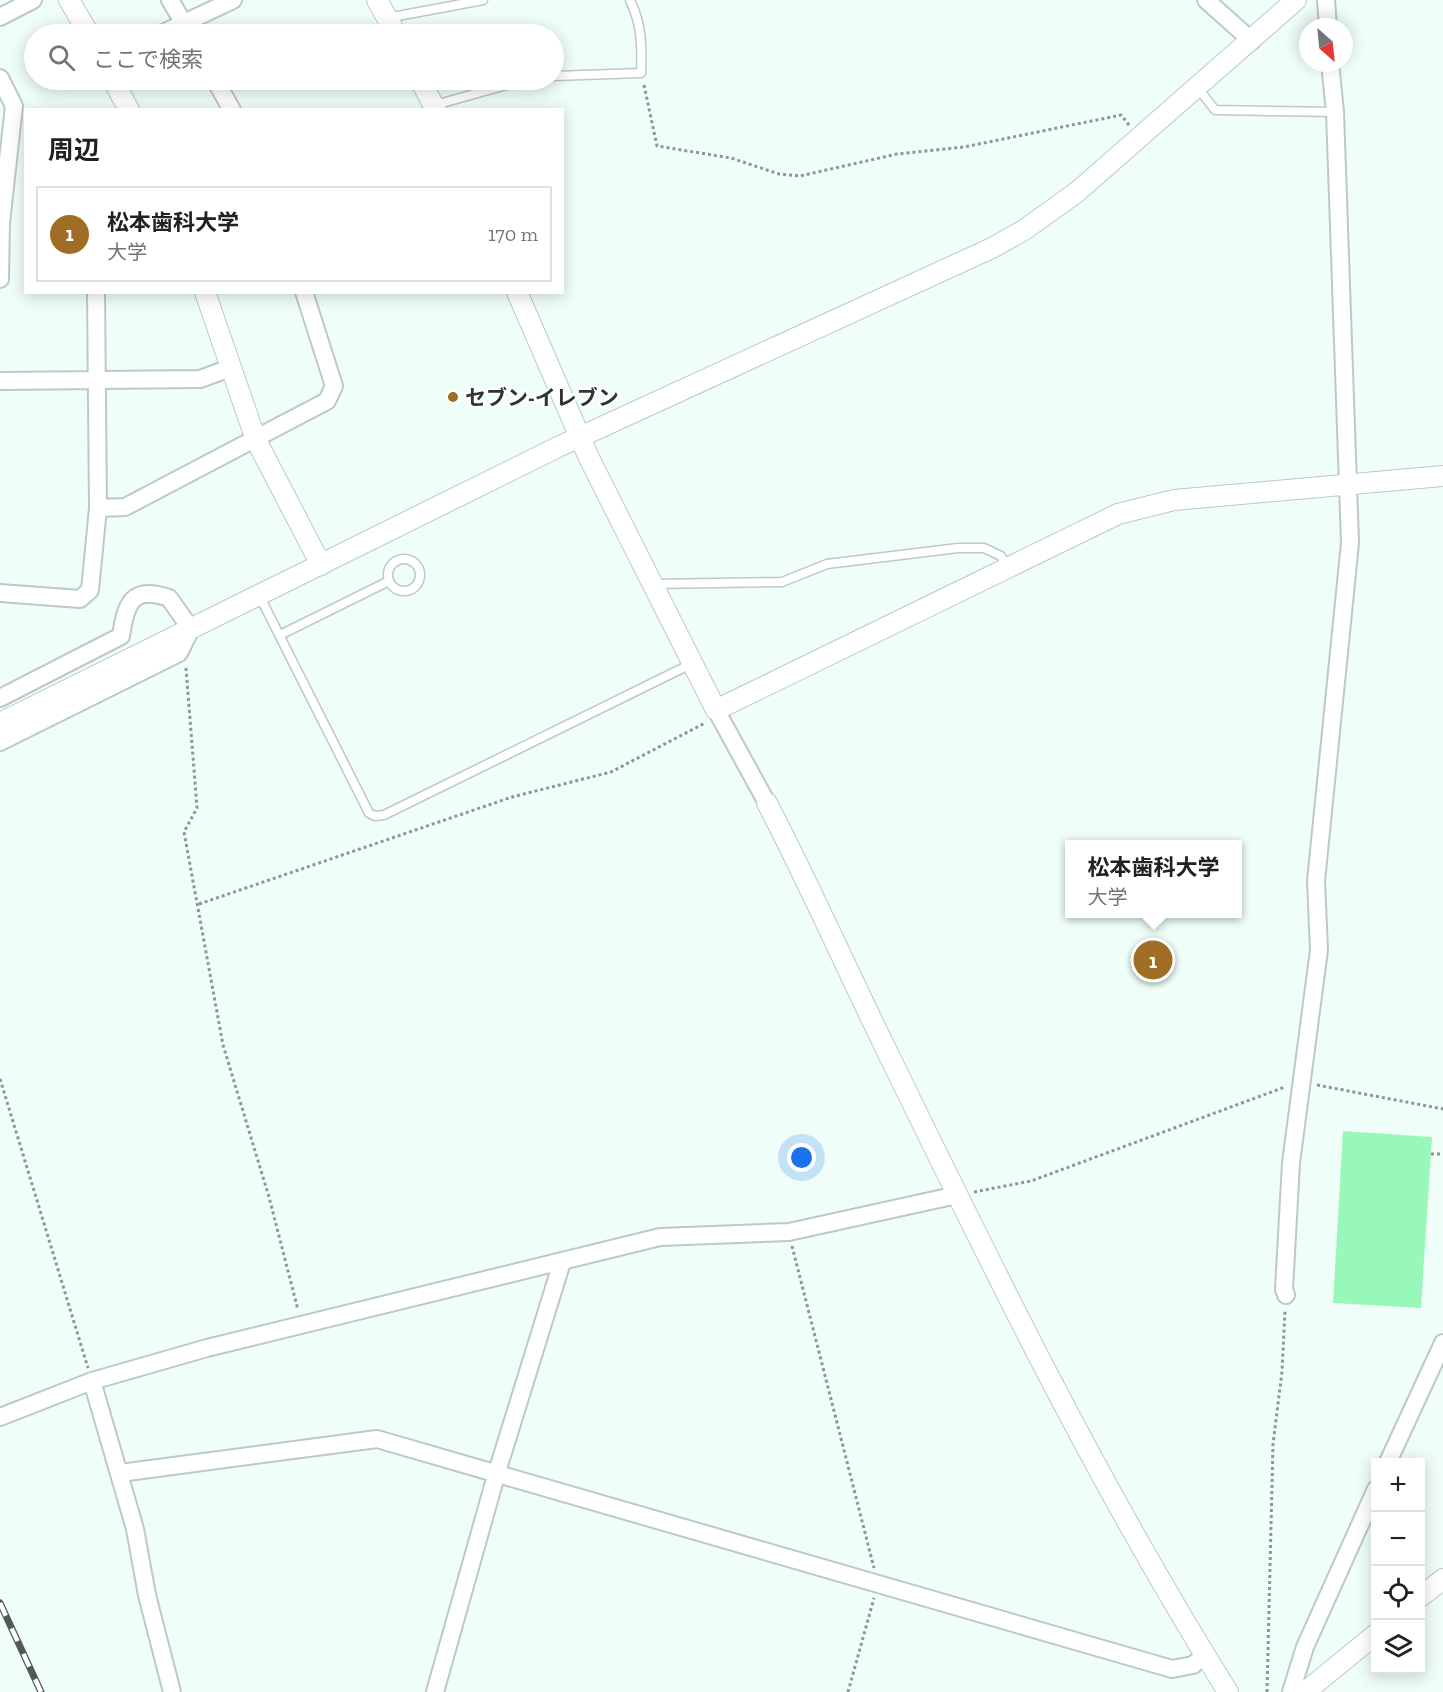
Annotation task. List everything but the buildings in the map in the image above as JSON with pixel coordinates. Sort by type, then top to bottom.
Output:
[{"type":"street","points":[[0,17],[33,0]]},
{"type":"street","points":[[69,0],[83,24]]},
{"type":"street","points":[[170,0],[184,24]]},
{"type":"street","points":[[193,24],[233,0]]},
{"type":"street","points":[[377,0],[390,24]]},
{"type":"street","points":[[1206,0],[1252,41]]},
{"type":"street","points":[[0,723],[581,436],[992,248],[1056,208],[1198,88],[1296,0]]},
{"type":"street","points":[[1326,0],[1327,18]]},
{"type":"street","points":[[1286,1295],[1284,1288],[1291,1163],[1318,950],[1316,881],[1350,543],[1335,112],[1331,72]]},
{"type":"street","points":[[0,78],[14,106],[1,223],[0,279]]},
{"type":"street","points":[[118,90],[128,108]]},
{"type":"street","points":[[221,90],[231,108]]},
{"type":"street","points":[[426,90],[435,107]]},
{"type":"street","points":[[0,592],[80,599],[90,591],[98,508],[96,294]]},
{"type":"street","points":[[206,294],[256,440],[321,565]]},
{"type":"street","points":[[98,508],[125,507],[327,401],[334,386],[305,294]]},
{"type":"street","points":[[518,294],[650,584],[801,869],[833,941],[957,1195],[1104,1478],[1204,1655],[1228,1692]]},
{"type":"street","points":[[0,381],[200,379],[230,368]]},
{"type":"street","points":[[716,710],[1118,514],[1162,503],[1348,483],[1443,476]]},
{"type":"street","points":[[0,698],[121,636],[124,611],[132,598],[144,593],[169,598],[191,629]]},
{"type":"street","points":[[0,742],[179,653],[191,629]]},
{"type":"street","points":[[0,1417],[92,1381],[302,1325],[660,1238],[789,1232],[957,1195]]},
{"type":"street","points":[[435,1692],[497,1472],[562,1262]]},
{"type":"street","points":[[1390,1458],[1443,1342]]},
{"type":"street","points":[[92,1381],[120,1473],[172,1692]]},
{"type":"street","points":[[120,1473],[377,1439],[1172,1669],[1193,1665],[1204,1655]]},
{"type":"street","points":[[1291,1692],[1305,1647],[1371,1500]]},
{"type":"street","points":[[1425,1593],[1443,1579]]},
{"type":"street","points":[[1305,1692],[1371,1638]]},
{"type":"lane","points":[[398,24],[483,0]]},
{"type":"lane","points":[[564,76],[641,73],[642,34],[639,19],[630,0]]},
{"type":"lane","points":[[1198,88],[1215,110],[1335,112]]},
{"type":"lane","points":[[435,107],[491,90]]},
{"type":"lane","points":[[650,584],[782,582],[827,564],[958,548],[984,548],[1000,556],[1008,568]]},
{"type":"lane","points":[[280,635],[389,581]]},
{"type":"lane","points":[[259,595],[369,813],[375,816],[384,815],[692,664]]},
{"type":"path","points":[[641,73],[657,146],[731,158],[779,174],[800,176],[897,154],[964,147],[1120,115],[1139,138]]},
{"type":"path","points":[[179,653],[186,666],[197,808],[184,832],[223,1045],[269,1197],[302,1325]]},
{"type":"path","points":[[199,904],[512,797],[611,772],[704,725],[716,710]]},
{"type":"path","points":[[0,1079],[92,1381]]},
{"type":"path","points":[[957,1195],[1031,1181],[1300,1082],[1443,1109]]},
{"type":"path","points":[[1431,1154],[1443,1154]]},
{"type":"path","points":[[789,1232],[878,1584],[848,1692]]},
{"type":"path","points":[[1267,1692],[1273,1444],[1282,1372],[1286,1295]]},
{"type":"railway","points":[[0,1603],[41,1692]]},
{"type":"place","name":"セブン-イレブン","points":[[453,397]]},
{"type":"place","name":"松本歯科大学","points":[[1153,960]]}]
